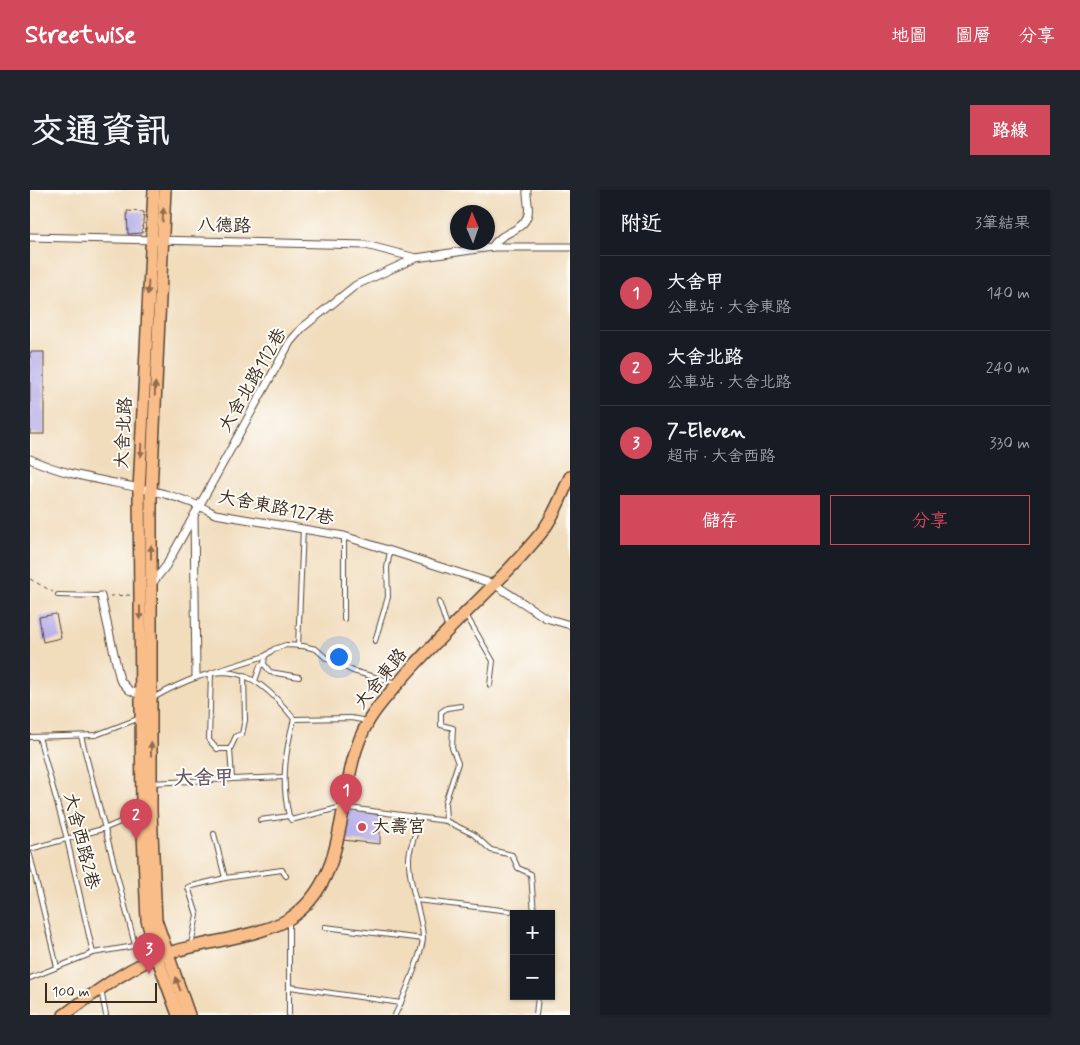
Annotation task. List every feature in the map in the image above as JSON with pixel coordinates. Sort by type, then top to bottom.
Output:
[{"type":"main road","points":[[154,190],[156,239]]},
{"type":"main road","points":[[156,239],[165,190]]},
{"type":"main road","name":"大舍北路","points":[[156,239],[145,491],[144,588],[147,812],[158,943],[162,955]]},
{"type":"main road","name":"大舍東路","points":[[64,1015],[131,969],[162,955],[191,946],[266,929],[289,920],[311,900],[326,876],[335,850],[342,807],[358,742],[368,721],[398,683],[542,532],[570,477]]},
{"type":"main road","points":[[162,955],[178,1015]]},
{"type":"main road","points":[[162,955],[189,1015]]},
{"type":"street","points":[[495,243],[502,235],[521,227],[528,215],[527,190]]},
{"type":"street","name":"八德路","points":[[30,237],[366,245],[416,258]]},
{"type":"street","name":"大舍北路112巷","points":[[495,247],[570,247]]},
{"type":"street","name":"大舍北路112巷","points":[[144,588],[166,566],[290,342],[302,328],[356,285],[416,258],[471,250]]},
{"type":"street","name":"大舍東路127巷","points":[[30,459],[96,479],[199,505],[215,514],[344,536],[494,584],[546,618],[570,625]]},
{"type":"street","points":[[194,515],[196,676]]},
{"type":"street","points":[[101,596],[120,680],[129,690],[146,697]]},
{"type":"lane","points":[[298,646],[303,528]]},
{"type":"lane","name":"大舍東路127巷","points":[[344,536],[344,619]]},
{"type":"lane","points":[[375,641],[388,597],[387,568],[390,551]]},
{"type":"lane","points":[[58,595],[101,596]]},
{"type":"lane","points":[[439,602],[448,630]]},
{"type":"lane","points":[[465,613],[493,661],[490,684]]},
{"type":"lane","points":[[146,697],[196,676],[212,673],[265,656],[274,649],[286,645],[316,649],[326,658],[352,671],[398,683]]},
{"type":"lane","points":[[265,656],[264,664],[270,672],[299,677]]},
{"type":"lane","points":[[255,681],[260,666],[264,664]]},
{"type":"lane","points":[[212,673],[232,672],[244,675],[265,686],[278,698],[294,719]]},
{"type":"lane","points":[[212,673],[209,740],[217,749],[230,749]]},
{"type":"lane","points":[[232,779],[230,749],[236,736],[242,734],[245,720],[244,675]]},
{"type":"lane","points":[[446,821],[445,803],[458,763],[452,748],[453,728],[441,725],[442,712],[447,708],[461,706]]},
{"type":"lane","points":[[30,737],[81,736],[111,731],[146,718]]},
{"type":"lane","points":[[294,719],[351,718],[368,721]]},
{"type":"lane","points":[[294,719],[288,741],[284,777],[291,820],[342,807],[399,813],[414,818],[446,821],[473,834],[491,850],[512,856],[518,868],[531,874],[534,910]]},
{"type":"lane","points":[[81,736],[135,945]]},
{"type":"lane","name":"大舍西路2巷","points":[[39,737],[67,839],[93,954]]},
{"type":"lane","points":[[146,783],[284,777]]},
{"type":"lane","points":[[30,850],[106,828],[147,812]]},
{"type":"lane","points":[[260,820],[289,816]]},
{"type":"lane","points":[[395,1015],[423,939],[416,900],[409,878],[409,853],[417,828],[414,818]]},
{"type":"lane","points":[[214,834],[225,878]]},
{"type":"lane","points":[[30,855],[57,967]]},
{"type":"lane","points":[[191,946],[197,915],[188,887],[225,878],[282,870],[286,876]]},
{"type":"lane","points":[[416,900],[510,911]]},
{"type":"lane","points":[[289,920],[289,1015]]},
{"type":"lane","points":[[325,927],[423,939]]},
{"type":"lane","points":[[30,978],[93,954],[135,945],[158,943]]},
{"type":"lane","points":[[290,987],[401,1003]]},
{"type":"lane","points":[[100,989],[106,1015]]},
{"type":"lane","points":[[536,1015],[538,1000]]},
{"type":"path","points":[[30,578],[58,595]]},
{"type":"path","points":[[101,596],[144,588]]},
{"type":"building","points":[[127,211],[144,212],[142,233],[128,234]]},
{"type":"building","points":[[30,352],[44,352],[44,434],[30,434]]},
{"type":"building","points":[[56,614],[61,638],[43,642],[39,617]]},
{"type":"building","name":"大壽宮","points":[[348,809],[380,815],[380,844],[342,840]]},
{"type":"place","name":"大舍甲","points":[[346,815]]},
{"type":"place","name":"大壽宮","points":[[362,827]]},
{"type":"place","name":"大舍北路","points":[[136,840]]},
{"type":"place","name":"7-Eleven","points":[[149,974]]},
{"type":"district","name":"大舍甲","points":[[204,778]]}]
